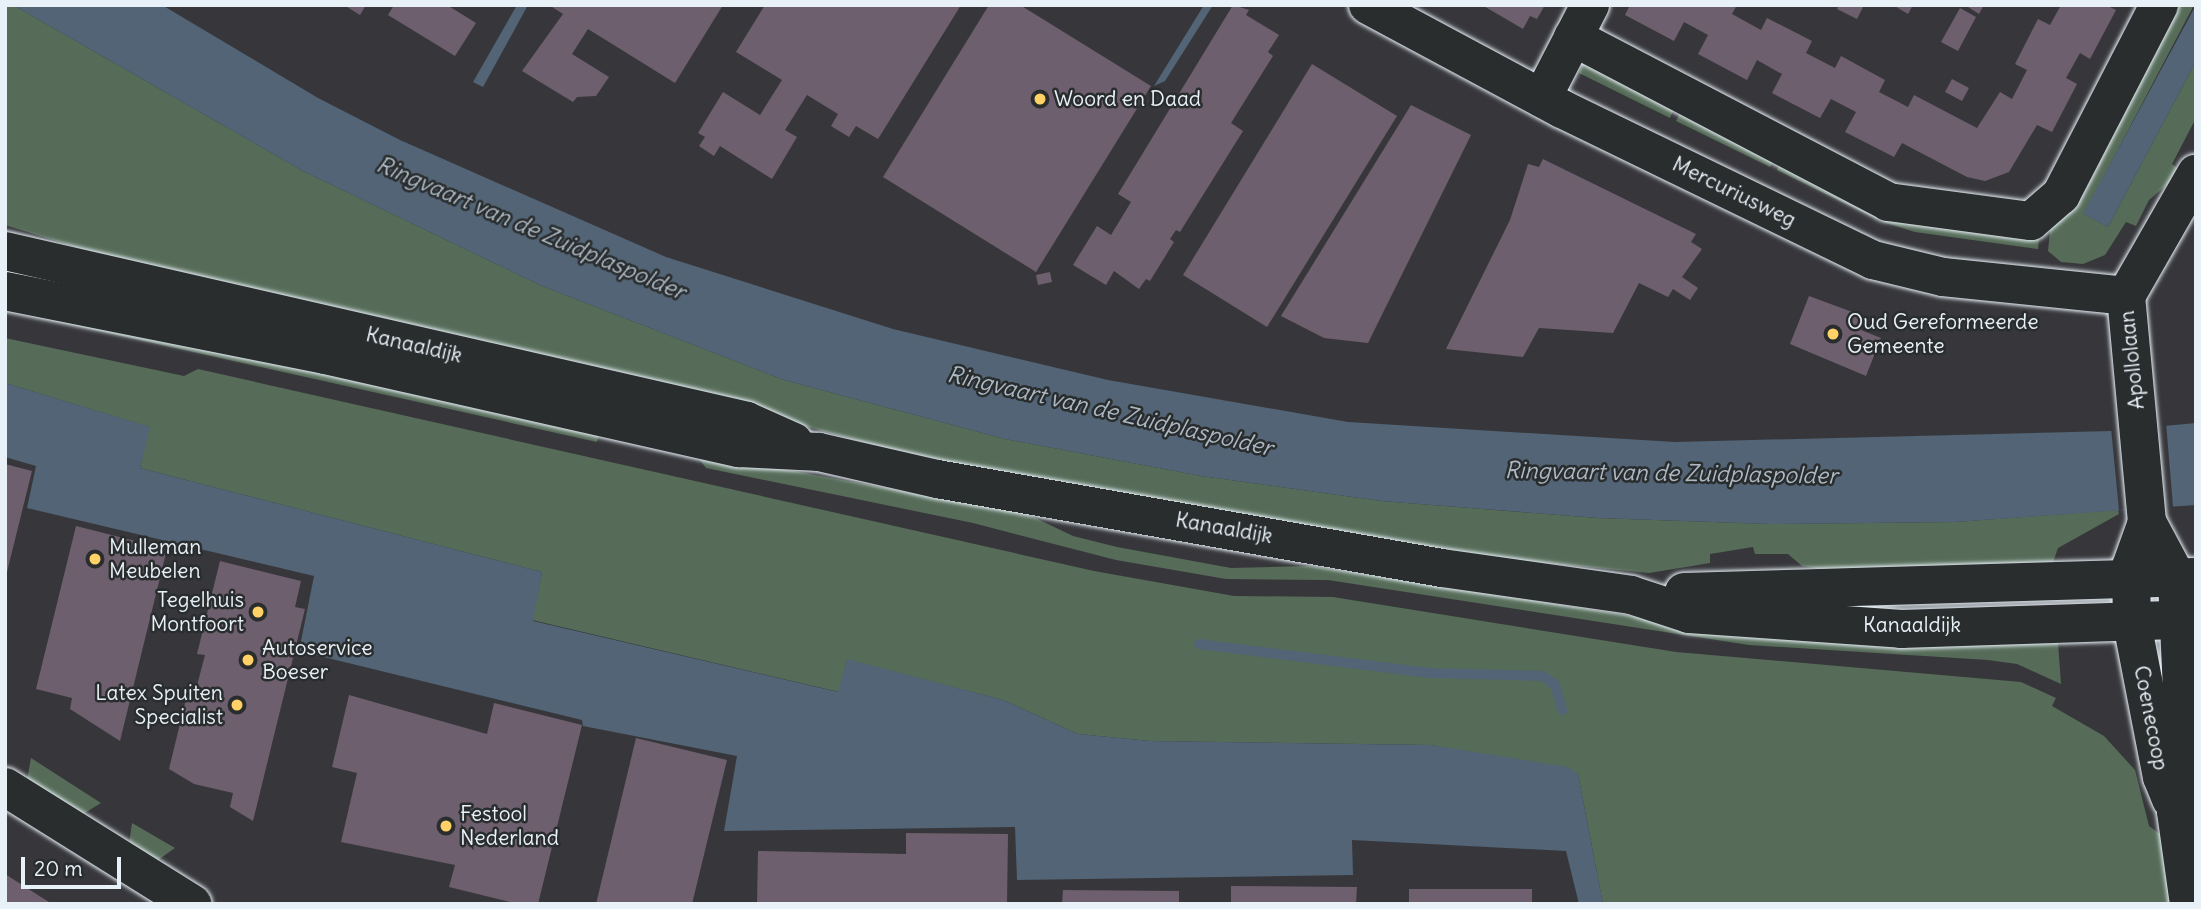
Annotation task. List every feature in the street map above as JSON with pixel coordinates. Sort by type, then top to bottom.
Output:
[{"type":"main road","name":"Mercuriusweg","points":[[1368,5],[1542,98],[1874,260],[1943,277],[2126,296]]},
{"type":"main road","points":[[1542,98],[1582,21],[1888,202],[2031,221],[2048,210],[2159,5]]},
{"type":"main road","name":"Apollolaan","points":[[2130,580],[2147,515],[2126,296],[2153,243],[2193,184]]},
{"type":"main road","name":"Kanaaldijk","points":[[5,251],[747,421],[819,452]]},
{"type":"main road","name":"Kanaaldijk","points":[[5,291],[326,355],[739,448],[819,452],[937,479],[1442,568],[1631,595],[2187,577]]},
{"type":"main road","name":"Apollolaan","points":[[2147,515],[2187,577]]},
{"type":"main road","name":"Coenecoop","points":[[2187,577],[2189,619],[2184,735],[2176,811],[2189,904]]},
{"type":"main road","name":"Coenecoop","points":[[2130,580],[2132,623],[2162,777],[2176,811]]},
{"type":"main road","name":"Kanaaldijk","points":[[1631,595],[1689,614],[1901,629],[2189,619]]},
{"type":"main road","points":[[5,787],[192,904]]},
{"type":"green space","points":[[5,5],[13,5],[303,171],[542,286],[784,380],[1005,439],[1201,476],[1381,501],[1597,518],[1770,524],[1955,522],[2118,510],[2119,514],[2058,548],[2050,571],[1862,575],[1802,566],[1788,554],[1755,554],[1753,547],[1710,554],[1710,563],[1649,573],[1483,557],[919,457],[763,415],[208,288],[5,225]]},
{"type":"green space","points":[[2177,5],[2194,5],[2084,214],[2108,227],[2196,61],[2196,118],[2172,164],[2182,172],[2149,200],[2136,226],[2126,222],[2105,255],[2083,264],[2061,262],[2048,251],[2050,231],[2164,16]]},
{"type":"green space","points":[[1585,60],[1678,100],[1670,118],[1579,73]]},
{"type":"green space","points":[[1685,103],[1778,153],[1770,167],[1676,121]]},
{"type":"green space","points":[[1784,156],[1882,208],[1877,219],[1777,170]]},
{"type":"green space","points":[[1889,211],[2040,230],[2038,249],[1915,232],[1883,222]]},
{"type":"green space","points":[[5,310],[600,428],[597,442]]},
{"type":"green space","points":[[5,338],[184,376],[198,369],[1094,571],[1234,596],[1333,597],[1676,652],[2021,682],[2056,698],[2052,706],[2104,736],[2135,770],[2149,826],[2160,834],[2170,904],[1603,904],[1578,774],[1431,745],[1150,741],[1078,734],[1003,700],[847,660],[839,692],[532,620],[542,572],[140,468],[149,427],[5,383]]},
{"type":"green space","points":[[695,453],[1027,514],[1073,536],[1231,568],[1310,566],[1676,623],[2058,642],[2061,684],[2017,664],[1988,660],[1749,645],[1328,580],[1226,579],[1116,560],[973,523],[706,468]]},
{"type":"green space","points":[[31,758],[101,803],[83,814],[27,780]]},
{"type":"green space","points":[[132,823],[175,848],[158,860],[129,844]]},
{"type":"water","name":"Ringvaart van de Zuidplaspolder","points":[[13,5],[162,5],[318,98],[400,140],[666,257],[893,329],[1108,380],[1348,422],[1675,442],[2111,431],[2196,423],[2196,505],[1955,522],[1770,524],[1598,518],[1381,501],[1201,476],[1005,439],[784,380],[542,286],[303,171]]},
{"type":"water","points":[[517,5],[528,5],[483,87],[473,82]]},
{"type":"water","points":[[1204,5],[1213,5],[1165,81],[1154,86]]},
{"type":"water","points":[[2196,5],[2196,61],[2108,227],[2083,214]]},
{"type":"water","points":[[5,383],[150,427],[140,468],[542,572],[533,621],[838,692],[847,659],[1003,700],[1078,734],[1150,741],[1431,745],[1567,767],[1578,774],[1603,904],[1579,904],[1566,851],[1352,840],[1353,875],[1017,880],[1015,827],[724,831],[737,756],[583,726],[582,720],[299,651],[314,576],[27,508],[36,466],[5,457]]},
{"type":"pier","points":[[2166,422],[2173,507],[2119,510],[2111,428]]},
{"type":"building","points":[[344,5],[366,5],[360,15]]},
{"type":"building","points":[[394,5],[447,5],[476,23],[455,56],[388,15]]},
{"type":"building","points":[[549,5],[723,5],[675,83],[588,29],[572,54],[609,77],[596,96],[577,97],[573,102],[522,71],[563,14]]},
{"type":"building","points":[[765,5],[961,5],[878,139],[856,126],[849,137],[831,126],[838,114],[807,95],[785,130],[797,137],[772,179],[720,146],[714,156],[699,146],[705,137],[698,133],[723,92],[760,115],[782,80],[736,52]]},
{"type":"building","points":[[989,5],[1020,5],[1151,86],[1036,272],[883,177]]},
{"type":"building","points":[[1233,5],[1249,10],[1246,15],[1279,35],[1268,52],[1273,56],[1231,123],[1243,131],[1180,232],[1176,230],[1170,239],[1174,242],[1150,281],[1146,279],[1139,289],[1114,271],[1106,285],[1073,265],[1097,226],[1111,235],[1131,202],[1118,194]]},
{"type":"building","points":[[1482,5],[1545,5],[1537,19],[1530,16],[1523,29]]},
{"type":"building","points":[[1630,5],[1737,5],[1732,14],[1761,30],[1767,18],[1812,41],[1806,53],[1835,68],[1841,56],[1885,80],[1879,92],[1908,107],[1914,95],[1977,128],[2000,92],[2012,99],[2027,70],[2015,64],[2038,19],[2050,25],[2061,5],[2106,5],[2116,10],[2090,59],[2080,53],[2066,78],[2077,84],[2052,132],[2037,125],[2009,172],[1985,181],[1967,177],[1902,143],[1894,157],[1845,132],[1856,112],[1831,99],[1820,118],[1772,93],[1782,74],[1757,60],[1747,80],[1698,54],[1708,35],[1684,22],[1674,41],[1625,15]]},
{"type":"building","points":[[1839,5],[1864,5],[1857,19],[1837,9]]},
{"type":"building","points":[[1893,5],[1913,5],[1908,14]]},
{"type":"building","points":[[1965,5],[1984,5],[1979,14]]},
{"type":"building","points":[[1960,8],[1976,17],[1958,51],[1941,42]]},
{"type":"building","points":[[1312,64],[1397,116],[1267,327],[1183,275]]},
{"type":"building","points":[[1952,79],[1969,88],[1962,101],[1945,92]]},
{"type":"building","points":[[1411,105],[1471,135],[1368,343],[1324,338],[1281,316]]},
{"type":"building","points":[[1543,159],[1696,234],[1691,242],[1702,249],[1682,277],[1698,288],[1690,300],[1673,289],[1668,297],[1639,283],[1613,333],[1539,328],[1523,357],[1446,349],[1510,220],[1528,164],[1539,167]]},
{"type":"building","points":[[1050,272],[1052,282],[1038,285],[1036,275]]},
{"type":"building","name":"Oud Gereformeerde Gemeente","points":[[1809,296],[1866,317],[1861,330],[1881,338],[1866,376],[1790,344]]},
{"type":"building","points":[[5,464],[32,471],[6,576],[5,576]]},
{"type":"building","points":[[76,526],[167,549],[120,741],[70,709],[72,698],[36,689]]},
{"type":"building","points":[[220,561],[301,581],[295,607],[305,609],[253,821],[230,807],[233,793],[194,784],[169,769],[187,695],[194,697],[205,655],[197,654]]},
{"type":"building","points":[[349,695],[487,734],[494,703],[582,725],[538,904],[518,904],[449,887],[455,865],[341,842],[357,773],[332,767]]},
{"type":"building","points":[[636,738],[727,760],[692,904],[596,904]]},
{"type":"building","points":[[906,833],[1008,834],[1007,904],[757,904],[758,851],[906,854]]},
{"type":"building","points":[[5,874],[52,904],[5,904]]},
{"type":"building","points":[[1231,886],[1357,887],[1356,904],[1231,904]]},
{"type":"building","points":[[1409,889],[1532,889],[1532,904],[1409,904]]},
{"type":"building","points":[[1063,890],[1179,891],[1179,904],[1062,904]]},
{"type":"waterway","points":[[1199,644],[1429,673],[1543,676],[1555,685],[1562,710]]},
{"type":"place","name":"Woord en Daad","points":[[1040,99]]},
{"type":"place","name":"Oud Gereformeerde Gemeente","points":[[1833,334]]},
{"type":"place","name":"Mulleman Meubelen","points":[[95,559]]},
{"type":"place","name":"Tegelhuis Montfoort","points":[[258,612]]},
{"type":"place","name":"Autoservice Boeser","points":[[248,660]]},
{"type":"place","name":"Latex Spuiten Specialist","points":[[237,705]]},
{"type":"place","name":"Festool Nederland","points":[[446,826]]}]
